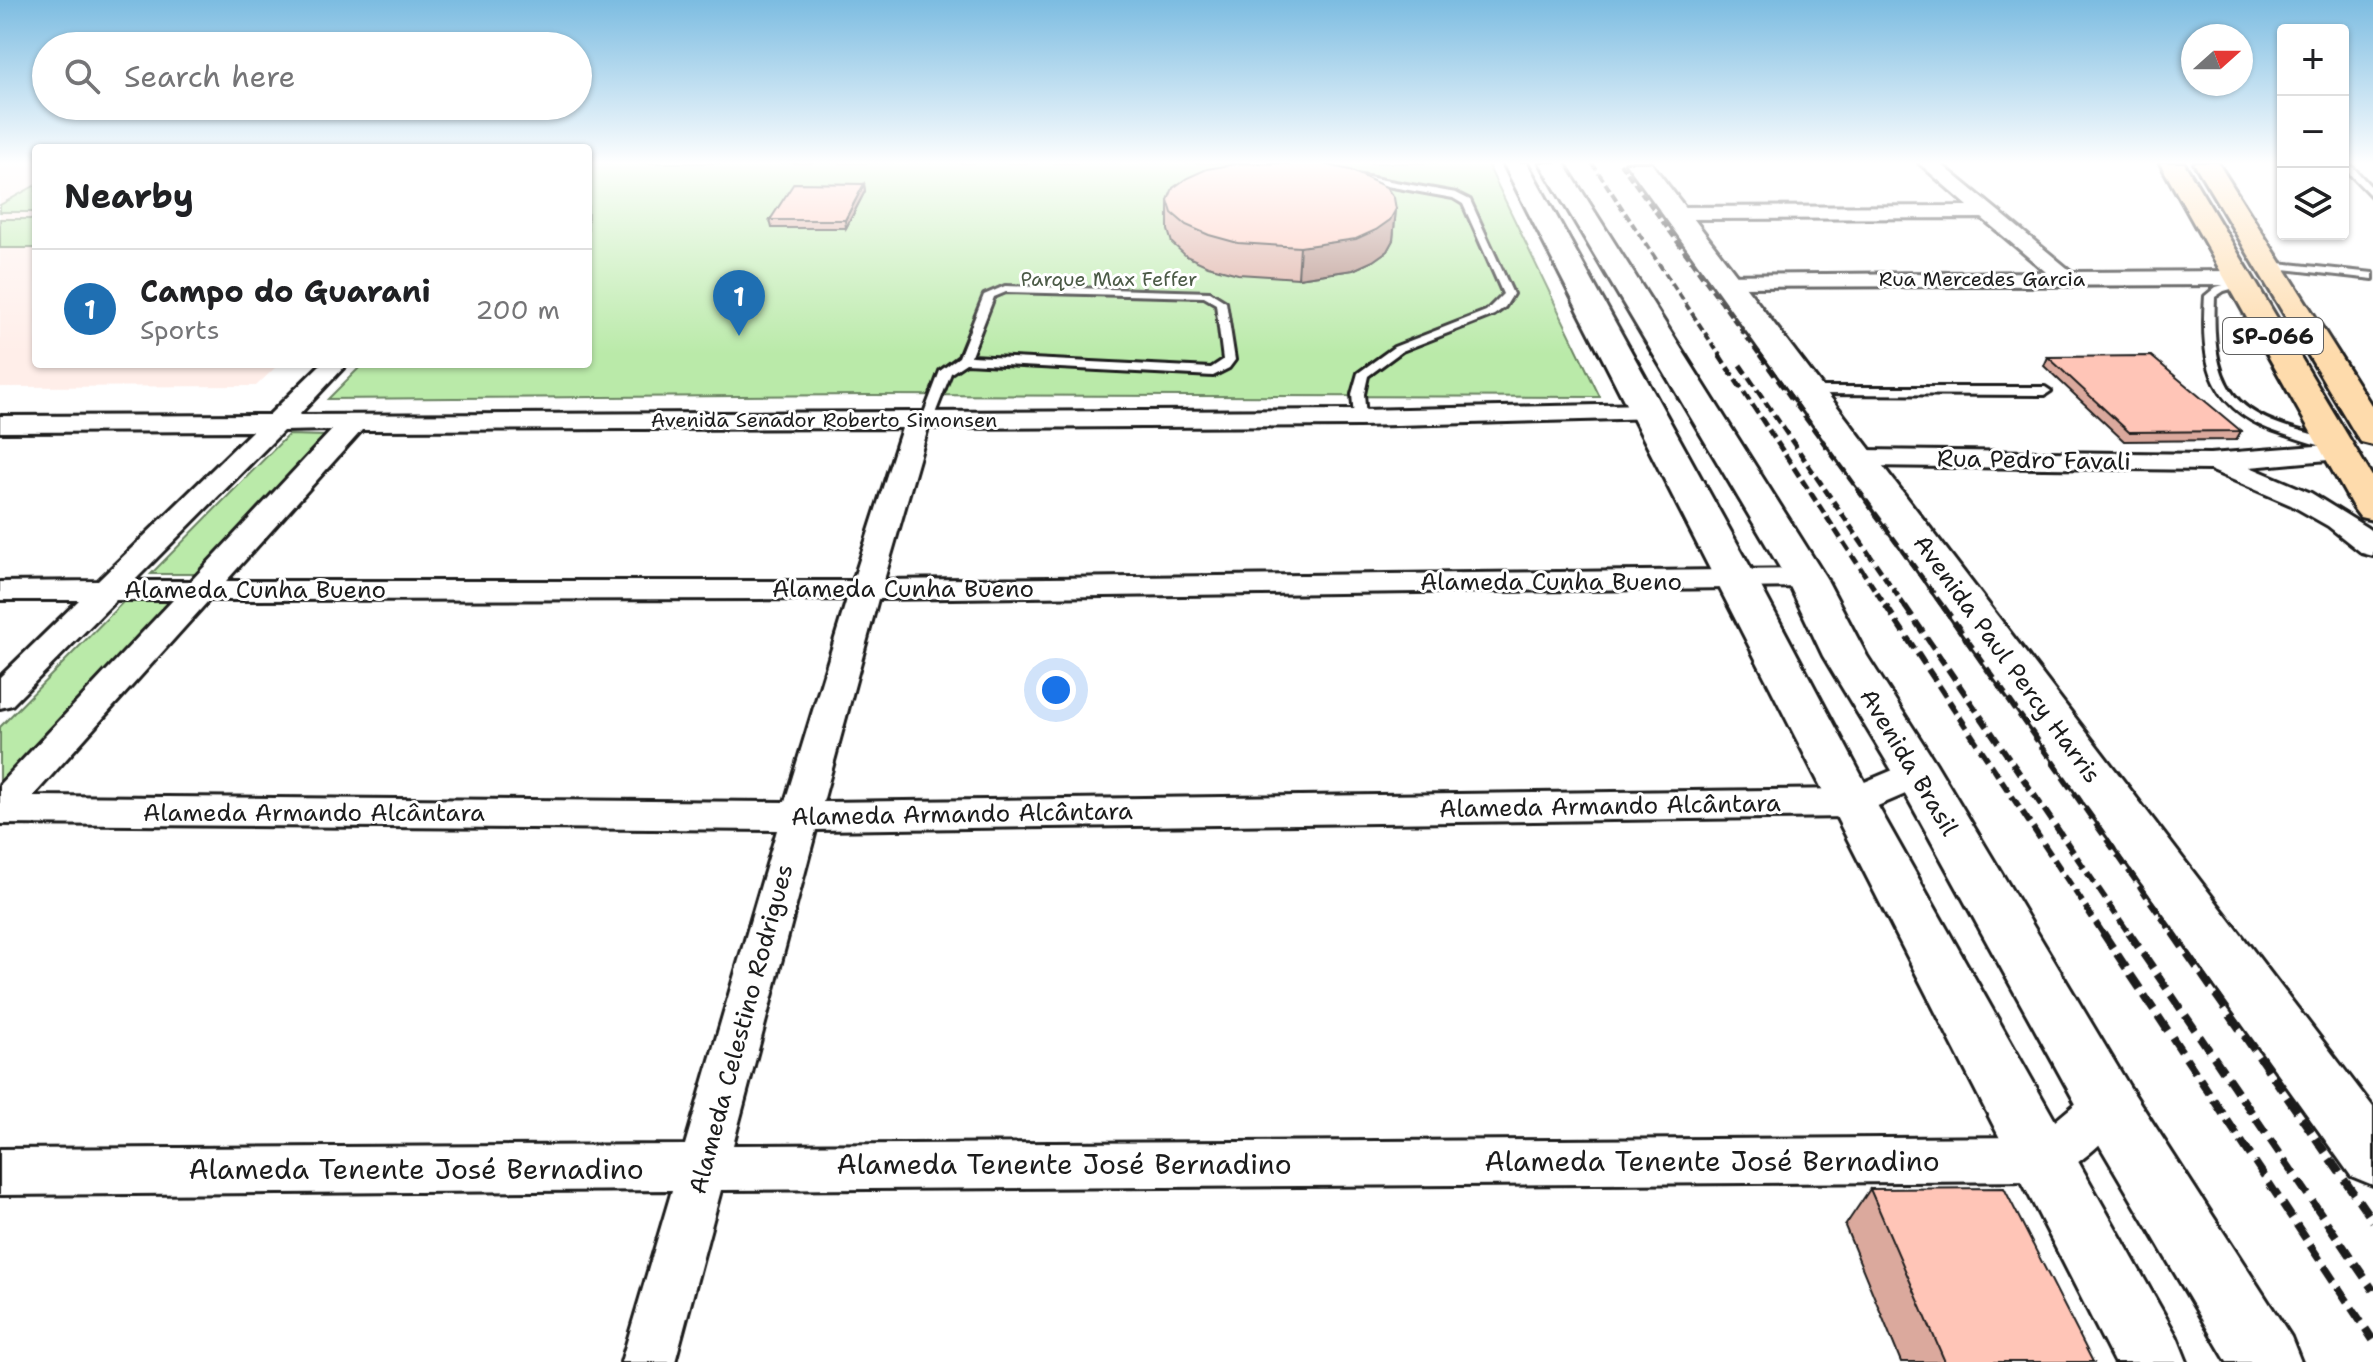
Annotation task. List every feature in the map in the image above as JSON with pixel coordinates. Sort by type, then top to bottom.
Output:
[{"type":"highway","name":"SP-066","points":[[2209,227],[2373,509]]},
{"type":"highway","name":"SP-066","points":[[2245,227],[2373,435]]},
{"type":"main road","points":[[1549,227],[1738,581],[1852,803],[2152,1362]]},
{"type":"main road","name":"Avenida Brasil","points":[[1591,227],[1806,578],[1845,656],[1918,774],[2108,1105],[2266,1362]]},
{"type":"main road","name":"Avenida Paul Percy Harris","points":[[1685,227],[1859,458],[2373,1156]]},
{"type":"main road","points":[[1648,412],[1676,413],[1683,417],[1711,454],[1737,467]]},
{"type":"street","points":[[2004,227],[2066,278]]},
{"type":"street","name":"Rua Mercedes Garcia","points":[[1726,280],[2066,278],[2241,281]]},
{"type":"street","points":[[0,697],[331,368]]},
{"type":"street","name":"Avenida Senador Roberto Simonsen","points":[[0,424],[1360,418],[1648,412]]},
{"type":"street","name":"Alameda Celestino Rodrigues","points":[[648,1362],[798,816],[866,590],[922,421]]},
{"type":"street","points":[[0,809],[354,423]]},
{"type":"street","name":"Rua Pedro Favali","points":[[1859,458],[2210,462],[2339,448]]},
{"type":"street","name":"Rua Pedro Favali","points":[[2210,462],[2284,489],[2322,509],[2373,547]]},
{"type":"street","name":"Alameda Cunha Bueno","points":[[0,591],[866,590],[1806,578]]},
{"type":"street","name":"Alameda Armando Alcântara","points":[[0,809],[798,816],[1852,803],[1918,774]]},
{"type":"street","points":[[2045,1159],[2108,1105]]},
{"type":"street","name":"Alameda Tenente José Bernadino","points":[[0,1172],[2045,1159]]},
{"type":"lane","points":[[1360,418],[1358,394],[1362,375],[1396,349],[1469,323],[1504,305],[1508,294],[1478,227]]},
{"type":"lane","points":[[2269,265],[2372,277]]},
{"type":"lane","points":[[2241,281],[2210,296],[2206,347],[2226,393],[2243,413],[2260,423],[2285,434],[2339,448]]},
{"type":"lane","points":[[922,421],[946,371],[964,359],[989,295],[1005,289],[1206,294],[1221,302],[1229,360],[1213,372],[964,359]]},
{"type":"lane","points":[[1808,391],[2045,391]]},
{"type":"shaded area","points":[[0,227],[32,227],[32,368],[275,368],[256,386],[0,387]]},
{"type":"green space","points":[[0,227],[32,227],[32,248],[0,248]]},
{"type":"green space","name":"Parque Max Feffer","points":[[592,227],[1518,227],[1600,397],[869,395],[328,399],[359,368],[592,368]]},
{"type":"green space","points":[[288,435],[327,436],[196,574],[151,574]]},
{"type":"green space","points":[[127,598],[174,598],[0,784],[0,727]]},
{"type":"building","points":[[1190,227],[1381,227],[1356,239],[1300,247],[1238,243]]},
{"type":"building","points":[[2151,356],[2241,431],[2129,432],[2048,357]]},
{"type":"building","points":[[2004,1188],[2093,1362],[1945,1362],[1870,1189]]},
{"type":"railway","points":[[1634,227],[1721,357]]},
{"type":"railway","points":[[1666,227],[1761,357]]},
{"type":"railway","points":[[1719,355],[1887,608]]},
{"type":"railway","points":[[1760,355],[1944,608]]},
{"type":"railway","points":[[1740,365],[1906,608]]},
{"type":"railway","points":[[1886,606],[2104,935]]},
{"type":"railway","points":[[1905,606],[2130,935]]},
{"type":"railway","points":[[1943,606],[2174,935]]},
{"type":"railway","points":[[2103,933],[2373,1340]]},
{"type":"railway","points":[[2129,933],[2373,1290]]},
{"type":"railway","points":[[2173,933],[2373,1221]]},
{"type":"place","name":"Campo do Guarani","points":[[739,336]]}]
